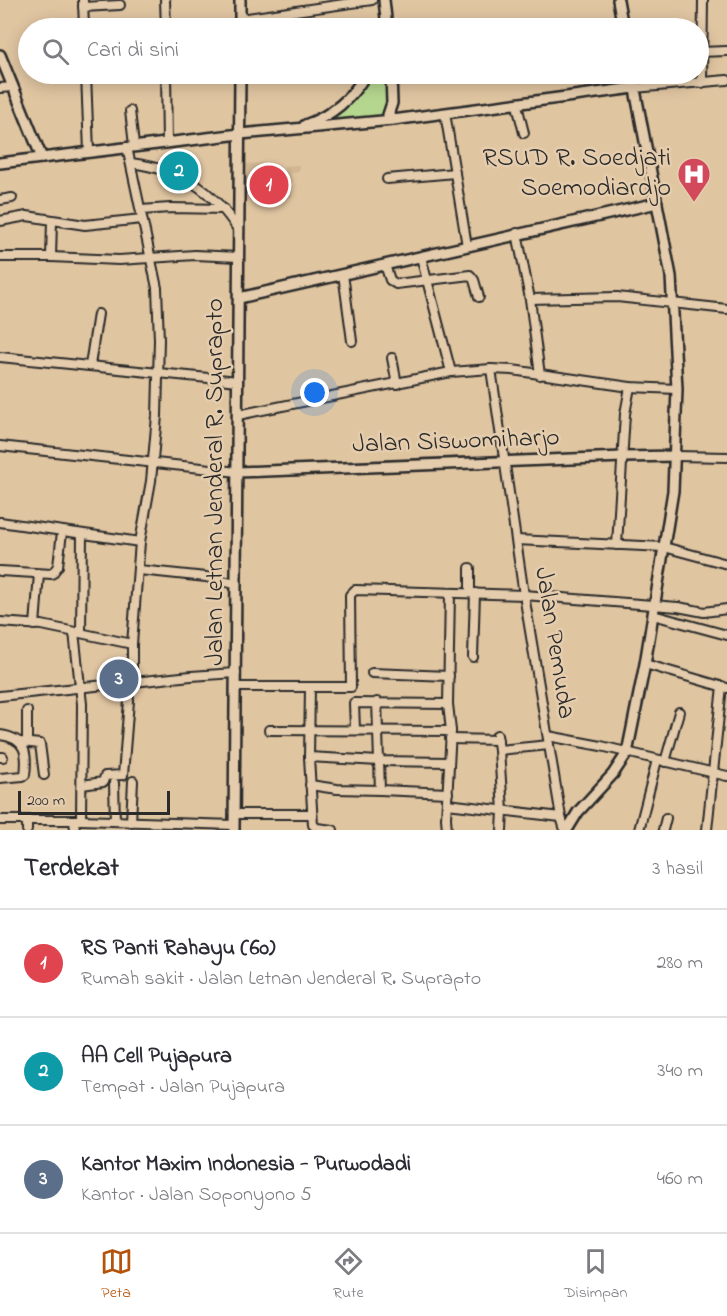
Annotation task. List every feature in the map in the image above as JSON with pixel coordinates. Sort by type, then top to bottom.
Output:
[{"type":"main road","points":[[240,0],[240,18]]},
{"type":"main road","points":[[384,0],[385,18]]},
{"type":"main road","points":[[618,0],[621,18]]},
{"type":"main road","points":[[0,55],[42,158]]},
{"type":"main road","name":"Jalan Letnan Jenderal R. Suprapto","points":[[234,827],[240,84]]},
{"type":"main road","points":[[291,129],[326,116],[344,104],[360,84]]},
{"type":"main road","points":[[392,84],[394,114]]},
{"type":"main road","points":[[566,830],[578,812],[613,774],[627,753],[645,664],[673,491],[677,389],[671,276],[633,84]]},
{"type":"main road","points":[[0,163],[130,146],[378,120],[394,114],[413,117],[517,105],[634,88]]},
{"type":"main road","points":[[239,298],[657,203]]},
{"type":"main road","name":"Jalan Siswomiharjo","points":[[238,472],[676,456]]},
{"type":"street","points":[[165,0],[166,18]]},
{"type":"street","points":[[266,18],[330,3],[372,0]]},
{"type":"street","points":[[702,18],[703,0]]},
{"type":"street","points":[[83,4],[120,5]]},
{"type":"street","points":[[709,52],[727,51]]},
{"type":"street","points":[[709,82],[727,80]]},
{"type":"street","points":[[86,84],[89,152]]},
{"type":"street","points":[[166,84],[167,143]]},
{"type":"street","points":[[634,88],[666,84]]},
{"type":"street","points":[[0,88],[13,87]]},
{"type":"street","points":[[517,105],[524,133]]},
{"type":"street","points":[[82,785],[103,782],[105,776],[111,774],[123,775],[140,542],[153,464],[159,397],[157,288],[131,163],[130,111]]},
{"type":"street","points":[[445,113],[466,246]]},
{"type":"street","points":[[131,163],[160,168],[178,174],[196,184],[224,209],[239,232]]},
{"type":"street","points":[[387,179],[455,173]]},
{"type":"street","points":[[0,200],[12,198]]},
{"type":"street","points":[[141,210],[224,209]]},
{"type":"street","points":[[0,220],[27,216],[85,225],[142,219]]},
{"type":"street","points":[[51,257],[52,221]]},
{"type":"street","points":[[517,233],[530,299],[540,375]]},
{"type":"street","points":[[0,257],[119,260],[195,255],[240,257]]},
{"type":"street","points":[[421,257],[451,372]]},
{"type":"street","points":[[385,265],[393,283],[470,275],[474,280],[479,297]]},
{"type":"street","points":[[343,274],[352,341]]},
{"type":"street","points":[[530,299],[617,297],[727,309]]},
{"type":"street","points":[[90,365],[98,314]]},
{"type":"street","points":[[0,357],[238,381]]},
{"type":"street","points":[[392,358],[397,384]]},
{"type":"street","points":[[238,416],[451,372],[491,369],[630,387],[677,389]]},
{"type":"street","name":"Jalan Pemuda","points":[[491,369],[524,595],[561,818],[566,830]]},
{"type":"street","points":[[617,545],[625,414],[630,387]]},
{"type":"street","points":[[0,446],[238,472]]},
{"type":"street","points":[[676,456],[727,457]]},
{"type":"street","points":[[0,522],[140,542]]},
{"type":"street","points":[[0,571],[52,574],[58,566],[62,532]]},
{"type":"street","points":[[75,830],[82,785],[78,632],[82,534]]},
{"type":"street","points":[[516,540],[664,547],[727,564]]},
{"type":"street","points":[[470,568],[473,593],[473,657]]},
{"type":"street","points":[[139,570],[210,577],[235,584]]},
{"type":"street","points":[[35,625],[39,574]]},
{"type":"street","points":[[355,729],[351,687],[351,591],[524,595],[654,610],[727,635]]},
{"type":"street","points":[[447,830],[450,593]]},
{"type":"street","points":[[654,610],[678,607],[704,612],[727,609]]},
{"type":"street","points":[[0,622],[78,632],[132,644]]},
{"type":"street","points":[[645,664],[725,687],[707,830]]},
{"type":"street","points":[[0,696],[236,673]]},
{"type":"street","points":[[372,673],[449,676]]},
{"type":"street","points":[[235,687],[351,687]]},
{"type":"street","points":[[310,687],[309,756],[313,828],[333,830]]},
{"type":"street","points":[[377,702],[380,790]]},
{"type":"street","points":[[354,703],[448,704]]},
{"type":"street","points":[[0,778],[25,775],[23,742],[27,711]]},
{"type":"street","points":[[639,830],[678,712]]},
{"type":"street","points":[[269,730],[355,729],[498,738],[504,811],[502,830]]},
{"type":"street","points":[[0,735],[40,744],[44,775]]},
{"type":"street","points":[[548,736],[727,776]]},
{"type":"street","points":[[499,750],[549,745]]},
{"type":"street","points":[[309,756],[379,761],[449,762]]},
{"type":"street","points":[[131,822],[133,781]]},
{"type":"street","points":[[114,783],[115,821]]},
{"type":"street","points":[[310,785],[337,789],[448,793]]},
{"type":"street","points":[[447,804],[561,818]]},
{"type":"street","points":[[234,814],[312,814]]},
{"type":"street","points":[[663,830],[666,818]]},
{"type":"street","points":[[0,820],[115,821],[150,826],[234,827]]},
{"type":"street","points":[[27,820],[27,830]]},
{"type":"shaded area","points":[[270,163],[270,171],[284,170],[284,166],[299,165],[299,172],[291,173],[292,197],[247,200],[245,164]]},
{"type":"green space","points":[[356,84],[391,84],[391,106],[382,119],[312,123],[326,116]]},
{"type":"place","name":"AA Cell Pujapura","points":[[179,171]]},
{"type":"place","name":"RS Panti Rahayu (60)","points":[[269,185]]},
{"type":"place","name":"RSUD R. Soedjati Soemodiardjo","points":[[694,203]]},
{"type":"place","name":"Kantor Maxim Indonesia - Purwodadi","points":[[119,679]]}]
